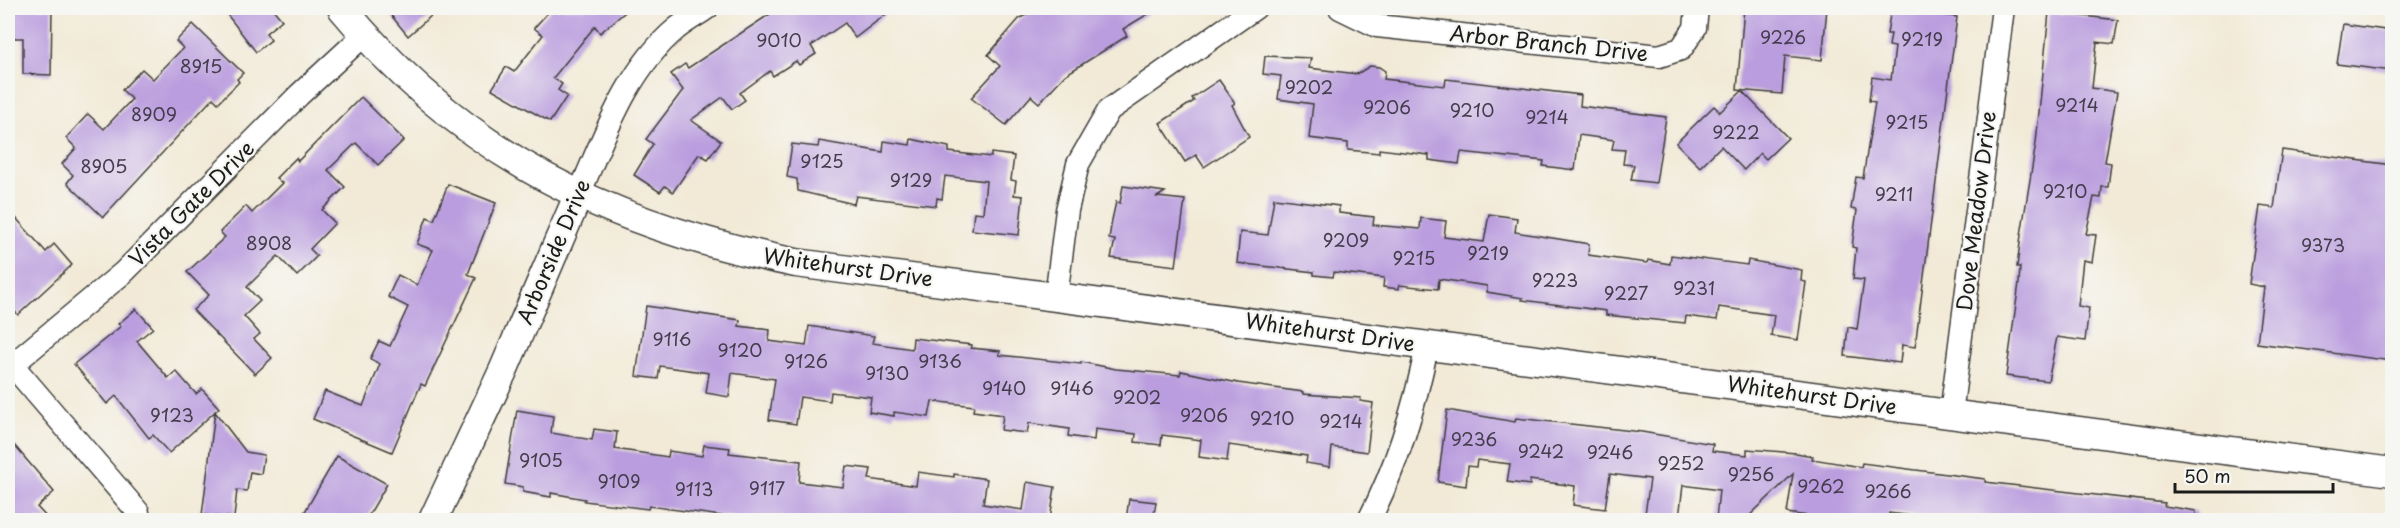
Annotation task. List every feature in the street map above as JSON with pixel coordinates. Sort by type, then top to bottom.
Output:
[{"type":"street","name":"Whitehurst Drive","points":[[342,8],[364,35],[464,128],[543,178],[578,196],[691,239],[735,251],[796,263],[2392,472]]},
{"type":"street","name":"Arborside Drive","points":[[433,520],[503,371],[620,102],[645,62],[676,29],[707,8]]},
{"type":"street","points":[[1056,297],[1067,210],[1078,164],[1109,110],[1256,8]]},
{"type":"street","name":"Arbor Branch Drive","points":[[1340,8],[1377,26],[1659,56],[1681,49],[1695,27],[1697,8]]},
{"type":"street","name":"Dove Meadow Drive","points":[[1951,414],[2003,8]]},
{"type":"street","name":"Vista Gate Drive","points":[[10,362],[124,272],[299,95],[364,35]]},
{"type":"street","points":[[1369,520],[1397,462],[1416,400],[1427,346]]},
{"type":"street","points":[[10,362],[138,512]]},
{"type":"building","points":[[8,8],[52,8],[51,75],[23,74],[23,38],[8,38]]},
{"type":"building","points":[[222,8],[272,8],[282,20],[266,33],[271,40],[256,52]]},
{"type":"building","points":[[385,8],[440,8],[408,36]]},
{"type":"building","points":[[552,8],[630,8],[600,33],[595,26],[553,78],[562,84],[558,90],[567,96],[550,122],[492,89],[506,67],[514,72],[543,35],[534,28]]},
{"type":"building","points":[[770,8],[894,8],[855,38],[845,23],[811,46],[816,54],[799,65],[796,61],[773,76],[770,71],[740,93],[745,100],[732,109],[723,97],[691,120],[721,141],[708,159],[699,154],[673,192],[665,186],[660,192],[634,175],[653,144],[646,139],[683,90],[671,74],[685,64],[688,68],[770,14]]},
{"type":"building","points":[[1037,8],[1158,8],[1123,29],[1127,36],[1065,75],[1039,103],[1031,96],[1006,125],[971,98],[1000,66],[988,55],[1019,19]]},
{"type":"building","points":[[1744,8],[1827,8],[1822,60],[1785,56],[1782,94],[1737,90]]},
{"type":"building","points":[[1891,8],[1957,17],[1915,347],[1902,345],[1900,363],[1845,356],[1848,327],[1857,329],[1864,280],[1853,279],[1856,248],[1852,247],[1857,210],[1851,209],[1856,177],[1863,178],[1875,102],[1869,101],[1872,77],[1891,80],[1895,47],[1889,46],[1891,34],[1887,34]]},
{"type":"building","points":[[2049,12],[2118,20],[2114,44],[2097,42],[2092,88],[2117,92],[2105,162],[2111,163],[2108,187],[2102,187],[2101,198],[2094,197],[2086,234],[2096,235],[2092,262],[2083,260],[2078,306],[2089,308],[2085,341],[2057,337],[2048,381],[2006,376],[2019,283],[2020,267],[2017,267],[2021,235],[2036,143]]},
{"type":"building","points":[[193,24],[243,73],[237,79],[239,82],[218,103],[213,98],[103,217],[67,183],[73,175],[62,164],[76,148],[66,138],[88,114],[104,129],[132,99],[122,90],[142,69],[153,79],[183,48],[176,41]]},
{"type":"building","points":[[2343,24],[2392,31],[2392,71],[2337,64]]},
{"type":"building","points":[[1265,56],[1311,58],[1309,68],[1357,74],[1370,66],[1379,67],[1385,71],[1384,79],[1445,86],[1446,79],[1581,95],[1580,106],[1666,117],[1656,183],[1631,180],[1634,165],[1623,164],[1625,150],[1612,149],[1614,140],[1579,135],[1575,170],[1543,166],[1544,161],[1461,152],[1459,164],[1429,160],[1429,155],[1379,149],[1379,153],[1348,150],[1348,143],[1309,138],[1313,104],[1278,99],[1281,76],[1263,74]]},
{"type":"building","points":[[1219,80],[1235,103],[1232,105],[1249,137],[1204,167],[1196,155],[1185,162],[1160,123],[1194,101],[1192,98]]},
{"type":"building","points":[[1742,91],[1788,138],[1766,159],[1760,153],[1744,170],[1721,146],[1700,167],[1676,143],[1714,106],[1720,112]]},
{"type":"building","points":[[361,97],[404,140],[378,165],[356,143],[328,170],[345,187],[322,210],[335,223],[310,249],[317,256],[297,276],[278,256],[247,287],[260,301],[244,316],[260,334],[254,339],[272,358],[255,374],[193,310],[209,295],[187,272],[225,237],[220,232],[246,206],[252,213],[282,183],[276,178],[296,158],[298,161]]},
{"type":"building","points":[[911,139],[949,147],[949,152],[991,157],[991,153],[1014,156],[1011,180],[1016,181],[1014,195],[1023,196],[1019,235],[972,230],[974,212],[983,213],[986,181],[945,176],[942,199],[937,198],[936,206],[856,196],[854,204],[798,191],[797,179],[787,177],[792,144],[818,147],[819,141],[883,152],[884,141],[910,145]]},
{"type":"building","points":[[2282,150],[2392,165],[2392,361],[2257,343],[2264,287],[2249,284],[2260,206],[2274,208]]},
{"type":"building","points":[[448,184],[496,203],[468,274],[476,278],[425,386],[421,384],[392,452],[313,419],[325,391],[363,406],[380,364],[370,359],[379,341],[390,346],[408,307],[388,297],[398,275],[417,285],[433,250],[417,244],[427,217],[434,220]]},
{"type":"building","points":[[1123,186],[1165,192],[1157,197],[1185,200],[1176,266],[1111,258],[1115,240],[1109,239],[1112,220],[1116,202],[1120,203]]},
{"type":"building","points":[[1274,198],[1339,206],[1339,213],[1374,217],[1373,225],[1420,229],[1421,218],[1446,221],[1444,237],[1484,242],[1489,214],[1517,218],[1515,232],[1589,244],[1588,255],[1670,264],[1671,255],[1747,265],[1748,260],[1802,270],[1801,281],[1806,282],[1798,340],[1771,336],[1774,315],[1719,307],[1717,320],[1686,316],[1685,323],[1606,315],[1606,311],[1522,300],[1523,298],[1487,292],[1487,286],[1439,279],[1438,289],[1399,285],[1399,289],[1383,287],[1384,278],[1334,272],[1333,277],[1314,275],[1314,272],[1237,263],[1240,232],[1268,235]]},
{"type":"building","points":[[8,209],[46,252],[54,244],[72,265],[18,315],[8,304]]},
{"type":"building","points":[[646,306],[740,320],[739,326],[770,330],[769,341],[806,346],[809,326],[874,336],[872,343],[912,349],[913,338],[972,345],[971,348],[1000,351],[999,355],[1081,364],[1081,362],[1116,369],[1180,375],[1181,371],[1238,383],[1303,392],[1303,394],[1361,398],[1360,401],[1373,403],[1367,452],[1332,447],[1330,467],[1306,463],[1307,456],[1229,445],[1227,461],[1199,457],[1201,440],[1162,435],[1161,445],[1135,442],[1136,434],[1095,429],[1094,440],[1068,436],[1069,429],[1029,423],[1027,433],[1001,430],[1003,415],[973,411],[974,406],[932,401],[929,417],[894,412],[894,416],[869,412],[871,397],[831,392],[830,401],[800,397],[796,424],[769,420],[775,379],[732,373],[729,397],[706,393],[709,373],[660,366],[658,379],[636,376]]},
{"type":"building","points":[[136,309],[153,328],[137,341],[168,378],[176,371],[196,394],[202,389],[219,408],[169,453],[153,435],[149,438],[116,396],[107,404],[74,364],[121,326],[118,324]]},
{"type":"building","points":[[517,410],[553,416],[551,433],[592,440],[594,429],[617,432],[615,449],[668,457],[669,451],[702,456],[704,445],[730,448],[729,453],[801,461],[799,482],[843,487],[846,466],[871,469],[869,479],[916,486],[918,472],[954,477],[954,474],[987,479],[983,504],[1023,510],[1027,482],[1055,487],[1050,520],[751,520],[649,506],[648,509],[584,501],[585,499],[551,493],[551,497],[523,492],[523,487],[505,484]]},
{"type":"building","points":[[1447,410],[1515,422],[1516,418],[1642,432],[1713,444],[1712,451],[1747,455],[1747,449],[1796,453],[1813,456],[1812,459],[1861,467],[1862,463],[1985,479],[1985,482],[2165,503],[2164,506],[2196,511],[2196,520],[1922,520],[1922,517],[1889,513],[1888,520],[1822,520],[1822,518],[1787,513],[1793,474],[1745,520],[1716,520],[1719,490],[1683,485],[1679,518],[1645,514],[1650,479],[1610,474],[1605,509],[1573,505],[1575,486],[1530,480],[1530,485],[1507,482],[1510,464],[1477,460],[1476,467],[1468,466],[1466,486],[1438,482]]},
{"type":"building","points":[[215,412],[246,452],[264,455],[261,474],[250,472],[247,491],[237,490],[234,518],[202,515]]},
{"type":"building","points":[[8,438],[54,492],[37,507],[49,520],[8,520]]},
{"type":"building","points":[[337,456],[387,484],[366,520],[300,520]]},
{"type":"building","points":[[1129,499],[1156,502],[1153,520],[1126,520]]}]
